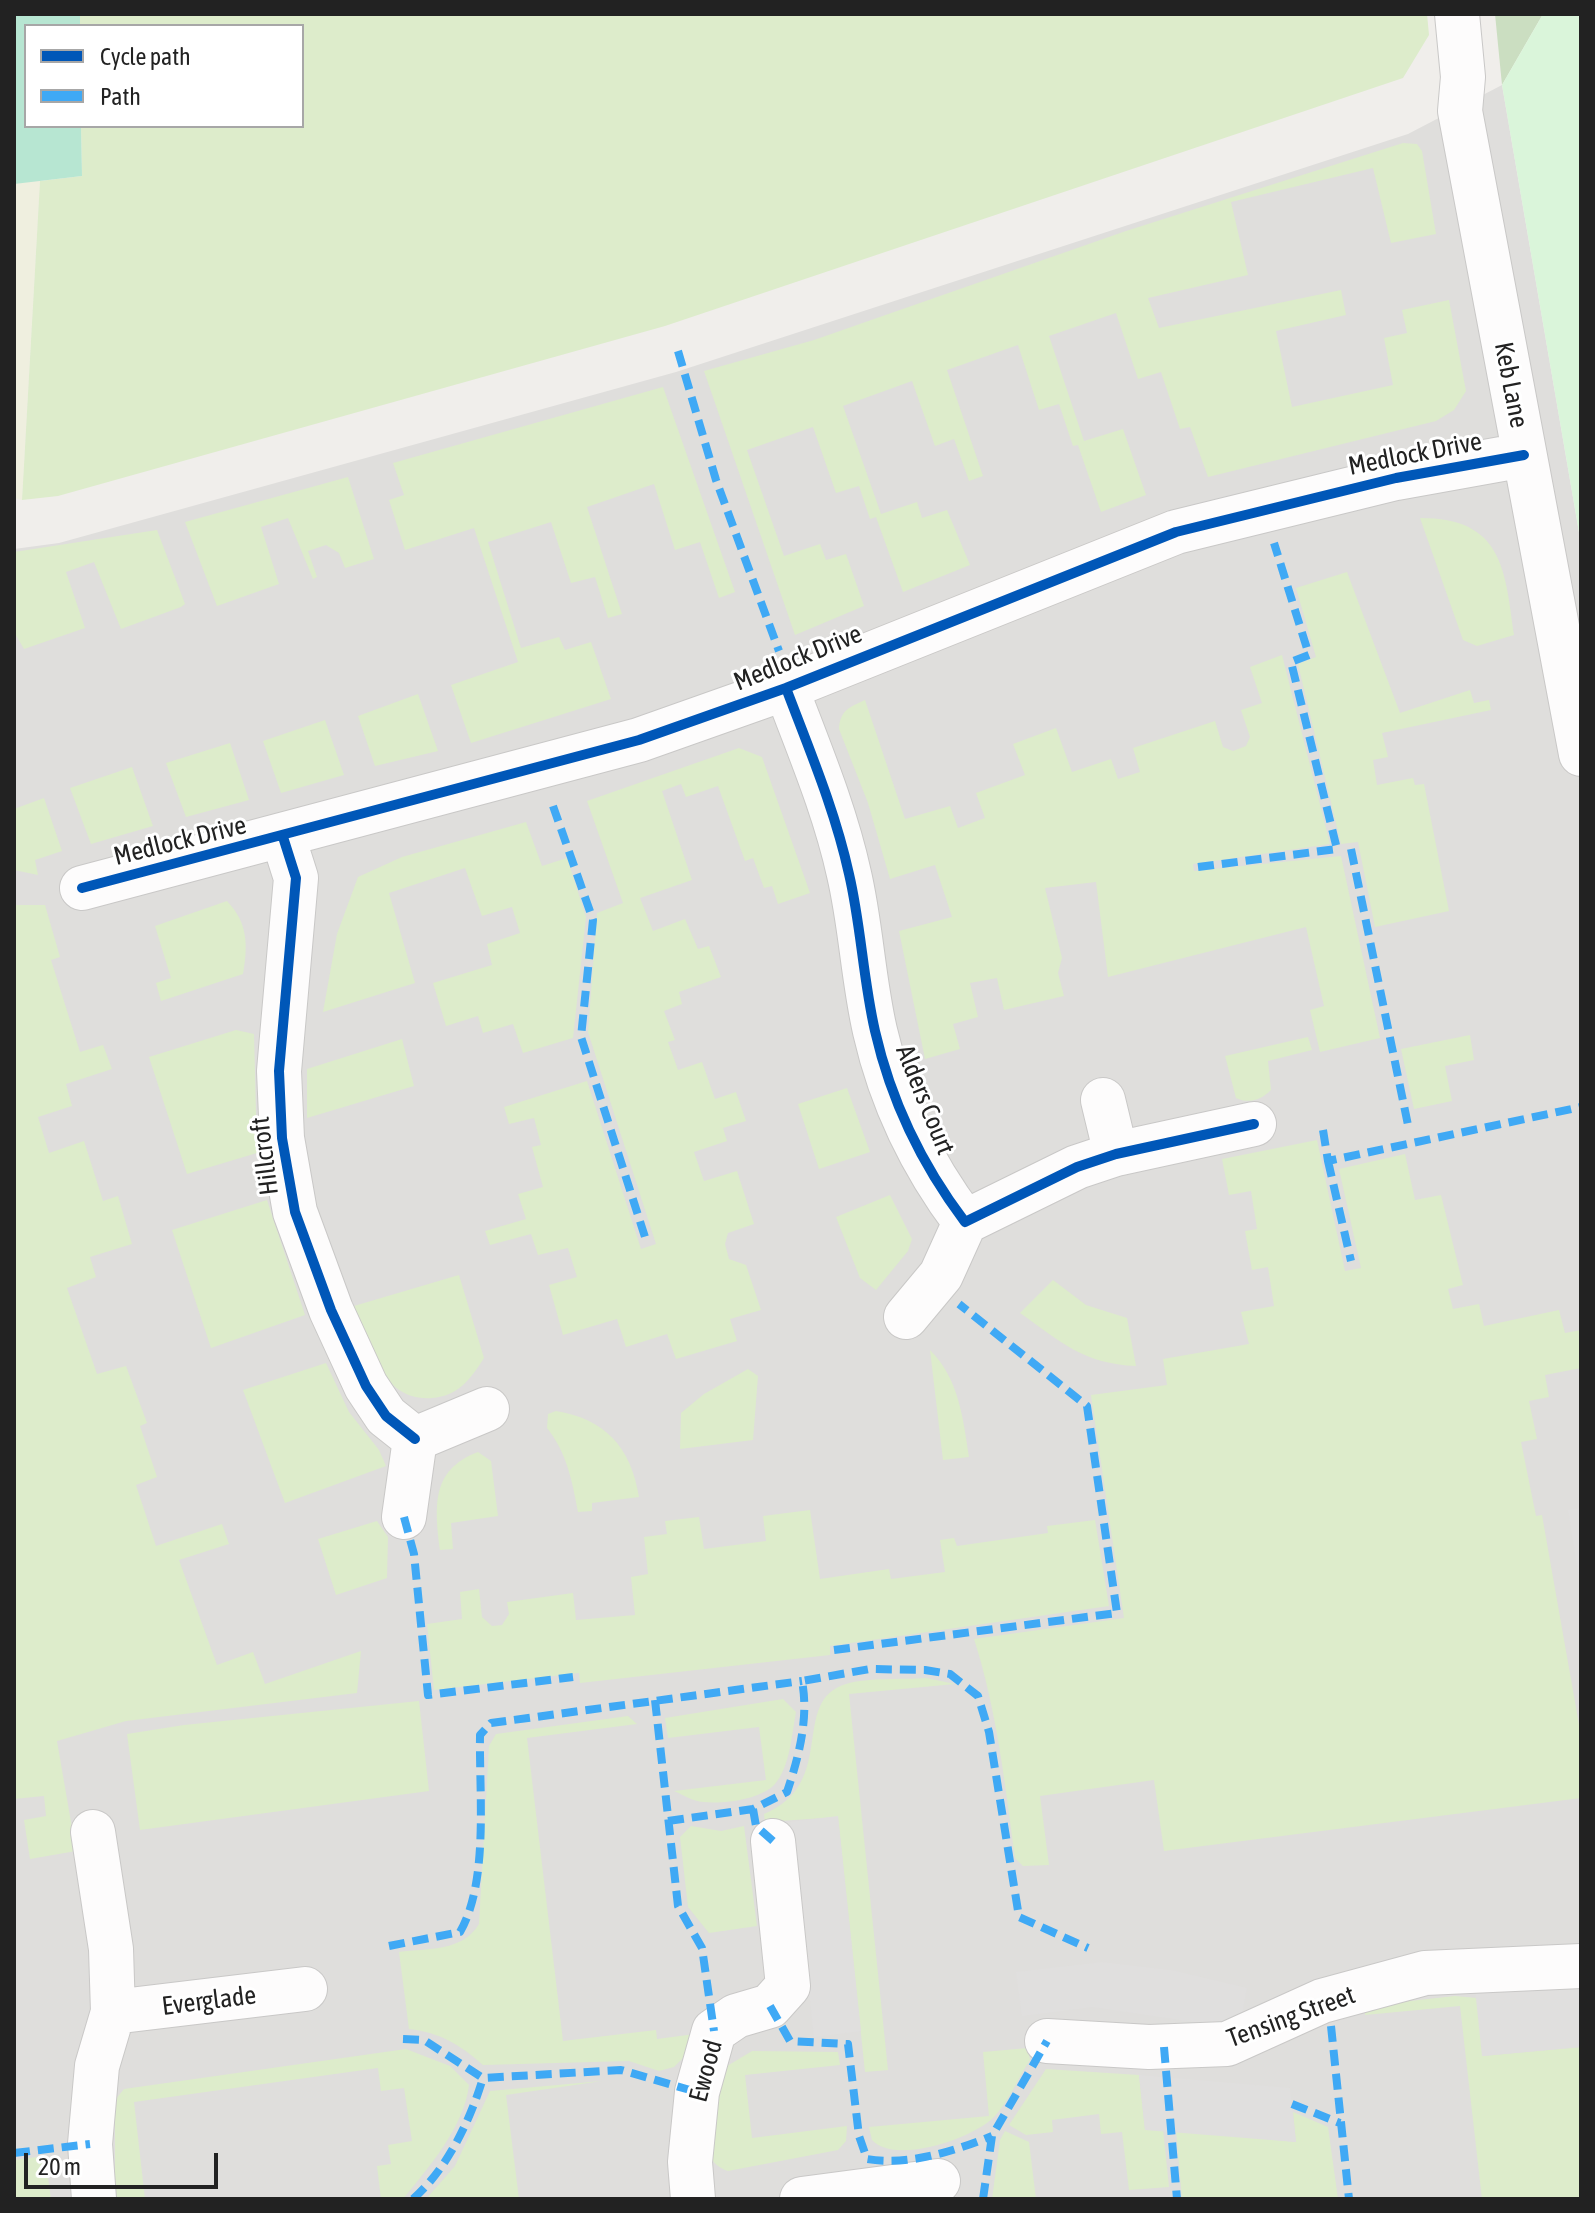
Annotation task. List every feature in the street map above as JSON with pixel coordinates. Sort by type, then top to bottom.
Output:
[{"type":"street","name":"Keb Lane","points":[[1457,14],[1463,77],[1460,111],[1581,754]]},
{"type":"street","name":"Medlock Drive","points":[[82,888],[586,756],[786,688],[1176,532],[1396,478],[1524,455]]},
{"type":"street","name":"Alders Court","points":[[786,688],[835,822],[849,875],[874,1030],[885,1069],[914,1145],[935,1182],[965,1222]]},
{"type":"street","name":"Hillcroft","points":[[283,837],[296,878],[279,1071],[282,1138],[295,1212],[331,1310],[366,1386],[386,1416],[415,1439]]},
{"type":"street","points":[[1103,1100],[1116,1154]]},
{"type":"street","points":[[906,1317],[941,1275],[965,1222],[1077,1167],[1116,1154],[1254,1124]]},
{"type":"street","points":[[404,1517],[415,1439],[487,1409]]},
{"type":"street","points":[[93,1832],[111,1949],[113,2012],[97,2066],[90,2144],[94,2199]]},
{"type":"street","name":"Ewood","points":[[693,2199],[690,2162],[697,2092],[714,2031],[736,2016],[770,2006],[788,1986],[773,1841]]},
{"type":"street","name":"Tensing Street","points":[[1047,2041],[1149,2047],[1227,2044],[1322,2001],[1425,1973],[1581,1966]]},
{"type":"street","name":"Everglade","points":[[113,2012],[305,1989]]},
{"type":"street","points":[[802,2199],[938,2181]]},
{"type":"shaded area","points":[[1502,85],[1581,544],[1581,2199],[14,2199],[14,549],[59,543],[676,372],[1408,134]]},
{"type":"shaded area","points":[[1581,1508],[1581,1591],[1568,1510]]},
{"type":"shaded area","points":[[838,1816],[861,2031],[814,2037],[790,1822]]},
{"type":"shaded area","points":[[1103,1962],[1171,1970],[1247,1988],[1241,2021],[1214,2025],[1093,2007],[1022,2016],[1016,1972]]},
{"type":"shaded area","points":[[1581,1980],[1581,2047],[1482,2056],[1475,1989]]},
{"type":"shaded area","points":[[1139,2075],[1290,2088],[1296,2142],[1145,2130]]},
{"type":"green space","points":[[14,14],[80,14],[80,24],[24,24],[24,128],[80,128],[40,182],[22,500],[14,498]]},
{"type":"green space","points":[[14,14],[80,14],[80,24],[24,24],[24,128],[81,128],[82,176],[14,184]]},
{"type":"green space","points":[[80,14],[1427,14],[1429,35],[1403,78],[665,326],[58,496],[22,500],[40,181],[82,176],[81,128],[304,128],[304,24],[80,24]]},
{"type":"green space","points":[[1495,14],[1543,14],[1502,85]]},
{"type":"green space","points":[[1543,14],[1581,14],[1581,544],[1502,85]]},
{"type":"green space","points":[[1403,143],[1417,144],[1422,151],[1436,234],[1391,243],[1373,168],[1231,202],[1248,275],[1148,298],[1159,328],[1341,290],[1346,315],[1276,331],[1292,407],[1393,385],[1384,338],[1407,333],[1402,310],[1449,300],[1466,391],[1454,410],[1436,421],[1208,477],[1190,427],[1180,429],[1161,372],[1138,379],[1116,313],[1049,336],[1084,441],[1123,429],[1146,495],[1101,512],[1078,445],[1073,446],[1059,404],[1039,410],[1018,345],[947,370],[983,476],[969,481],[954,439],[935,446],[912,381],[843,406],[881,514],[917,502],[922,518],[947,510],[970,565],[903,592],[876,517],[870,519],[859,486],[836,493],[813,427],[747,450],[784,556],[820,544],[826,560],[846,554],[864,606],[795,635],[704,371],[814,340],[1126,231]]},
{"type":"green space","points":[[663,387],[735,592],[719,598],[700,542],[675,550],[654,484],[587,507],[622,614],[608,618],[595,577],[571,583],[551,522],[488,542],[521,648],[559,637],[565,650],[591,642],[611,699],[471,743],[451,685],[518,662],[474,528],[405,550],[389,500],[404,495],[393,463]]},
{"type":"green space","points":[[348,477],[374,559],[345,568],[339,553],[326,545],[308,551],[317,577],[313,579],[288,518],[261,527],[279,584],[217,606],[185,522]]},
{"type":"green space","points":[[1420,518],[1447,520],[1468,527],[1483,537],[1502,569],[1514,635],[1477,646],[1463,640]]},
{"type":"green space","points":[[157,530],[185,604],[121,629],[94,562],[66,572],[85,628],[24,649],[14,632],[14,552]]},
{"type":"green space","points":[[1347,572],[1400,713],[1470,690],[1474,703],[1489,700],[1491,710],[1382,733],[1388,757],[1373,760],[1377,785],[1413,778],[1415,785],[1424,784],[1449,911],[1375,927],[1358,842],[1341,844],[1298,664],[1316,657],[1296,588]]},
{"type":"green space","points":[[1282,655],[1330,844],[1193,864],[1194,871],[1341,856],[1380,1038],[1320,1052],[1310,1010],[1324,1006],[1306,927],[1108,977],[1096,882],[1045,888],[1062,958],[1058,973],[1064,996],[1004,1010],[997,978],[970,983],[978,1017],[953,1024],[960,1049],[925,1059],[899,931],[952,917],[935,865],[890,879],[868,803],[839,729],[844,713],[865,700],[905,819],[950,806],[958,828],[985,818],[976,793],[1025,775],[1013,744],[1056,728],[1072,772],[1111,759],[1118,779],[1140,772],[1133,748],[1215,721],[1223,747],[1233,751],[1246,746],[1250,737],[1241,710],[1262,703],[1250,667]]},
{"type":"green space","points":[[418,694],[438,751],[375,766],[358,716]]},
{"type":"green space","points":[[325,720],[344,775],[281,793],[263,741]]},
{"type":"green space","points":[[230,743],[249,800],[186,817],[166,763]]},
{"type":"green space","points":[[739,748],[762,757],[810,893],[778,904],[772,886],[764,888],[753,858],[745,861],[718,786],[686,797],[681,784],[662,791],[692,880],[640,898],[653,931],[685,919],[698,949],[709,946],[721,977],[679,992],[682,1004],[664,1011],[675,1040],[668,1042],[678,1070],[702,1062],[715,1099],[736,1092],[746,1121],[723,1128],[727,1141],[694,1152],[704,1181],[737,1171],[754,1224],[728,1233],[725,1244],[729,1259],[746,1265],[761,1310],[730,1319],[737,1341],[676,1359],[667,1334],[626,1347],[617,1319],[563,1335],[549,1285],[577,1277],[568,1248],[538,1255],[531,1234],[490,1245],[485,1231],[526,1219],[518,1194],[543,1187],[532,1147],[541,1145],[534,1118],[509,1124],[504,1107],[587,1081],[641,1249],[656,1244],[588,1032],[597,913],[623,903],[587,801]]},
{"type":"green space","points":[[132,767],[153,826],[91,844],[70,788]]},
{"type":"green space","points":[[44,798],[62,851],[35,860],[38,875],[14,870],[14,809]]},
{"type":"green space","points":[[526,822],[542,866],[567,858],[586,917],[573,1038],[523,1053],[513,1024],[483,1033],[478,1016],[446,1026],[433,983],[492,965],[487,944],[520,933],[512,907],[482,916],[465,868],[389,893],[415,983],[323,1012],[337,934],[358,877],[402,857]]},
{"type":"green space","points":[[227,901],[239,918],[245,935],[243,974],[161,1001],[156,983],[171,978],[155,926]]},
{"type":"green space","points":[[14,905],[45,905],[60,957],[51,960],[80,1052],[103,1045],[112,1069],[66,1084],[72,1106],[38,1117],[49,1153],[84,1141],[103,1201],[118,1196],[132,1244],[90,1257],[96,1277],[67,1288],[97,1374],[126,1366],[147,1423],[140,1426],[157,1477],[136,1485],[156,1546],[222,1524],[229,1544],[179,1560],[217,1665],[253,1652],[265,1684],[361,1651],[357,1693],[126,1721],[57,1741],[76,1851],[30,1859],[24,1820],[46,1816],[44,1796],[14,1799]]},
{"type":"green space","points":[[236,1030],[254,1034],[257,1153],[187,1174],[149,1057]]},
{"type":"green space","points":[[1470,1035],[1474,1060],[1445,1066],[1452,1101],[1414,1109],[1401,1049]]},
{"type":"green space","points":[[1308,1037],[1312,1050],[1268,1061],[1271,1090],[1259,1099],[1236,1098],[1225,1056]]},
{"type":"green space","points":[[402,1039],[414,1086],[307,1118],[307,1069]]},
{"type":"green space","points":[[847,1088],[870,1152],[819,1169],[798,1104]]},
{"type":"green space","points":[[1317,1140],[1345,1271],[1361,1268],[1339,1169],[1405,1154],[1415,1200],[1441,1195],[1463,1285],[1448,1289],[1453,1309],[1479,1304],[1484,1326],[1559,1310],[1565,1333],[1581,1330],[1581,1368],[1545,1375],[1549,1397],[1529,1401],[1537,1439],[1521,1442],[1536,1516],[1542,1515],[1581,1736],[1581,1798],[1164,1851],[1154,1780],[1040,1796],[1049,1865],[1023,1866],[1015,1858],[994,1720],[974,1639],[1124,1618],[1091,1395],[1167,1385],[1163,1359],[1249,1344],[1241,1312],[1274,1306],[1268,1267],[1252,1270],[1245,1231],[1257,1229],[1251,1191],[1229,1195],[1222,1159]]},
{"type":"green space","points":[[890,1195],[912,1239],[908,1251],[876,1290],[860,1278],[836,1217]]},
{"type":"green space","points":[[267,1200],[305,1315],[211,1348],[172,1230]]},
{"type":"green space","points":[[459,1275],[484,1358],[468,1380],[449,1394],[432,1398],[415,1397],[400,1391],[380,1368],[354,1306]]},
{"type":"green space","points":[[1053,1280],[1086,1305],[1127,1318],[1136,1366],[1087,1356],[1020,1313]]},
{"type":"green space","points":[[930,1350],[954,1386],[969,1457],[943,1460]]},
{"type":"green space","points":[[326,1363],[349,1412],[379,1450],[386,1466],[285,1503],[243,1390]]},
{"type":"green space","points":[[748,1369],[758,1376],[753,1440],[680,1449],[681,1413],[704,1394]]},
{"type":"green space","points":[[556,1411],[589,1421],[613,1438],[630,1464],[639,1497],[592,1503],[592,1511],[578,1512],[564,1457],[547,1428],[548,1414]]},
{"type":"green space","points":[[478,1452],[491,1461],[498,1516],[451,1523],[453,1549],[440,1550],[437,1520],[439,1492],[451,1469]]},
{"type":"green space","points":[[810,1510],[820,1579],[889,1569],[891,1579],[945,1572],[940,1540],[954,1538],[957,1546],[1048,1533],[1047,1526],[1095,1520],[1109,1606],[830,1646],[830,1655],[580,1683],[579,1673],[434,1690],[427,1624],[462,1619],[460,1592],[479,1589],[482,1617],[492,1626],[502,1625],[509,1614],[507,1602],[573,1593],[576,1620],[635,1615],[631,1577],[648,1574],[644,1537],[667,1534],[665,1521],[699,1517],[704,1549],[766,1541],[763,1516]]},
{"type":"green space","points":[[377,1521],[388,1537],[387,1578],[336,1595],[318,1539]]},
{"type":"green space","points":[[926,1678],[955,1684],[849,1694],[888,2070],[865,2072],[838,1817],[765,1822],[764,1814],[787,1800],[800,1783],[808,1764],[820,1707],[829,1693],[855,1682]]},
{"type":"green space","points":[[783,1699],[796,1712],[787,1759],[775,1784],[751,1797],[721,1802],[699,1801],[674,1791],[766,1780],[759,1727],[668,1738],[665,1718]]},
{"type":"green space","points":[[419,1701],[429,1791],[140,1830],[127,1734],[184,1725]]},
{"type":"green space","points":[[628,1716],[637,1724],[527,1738],[563,2041],[656,2030],[657,2039],[695,2034],[683,2058],[674,2067],[659,2071],[629,2061],[483,2065],[449,2041],[431,2033],[409,2029],[399,1952],[454,1944],[464,1940],[479,1924],[489,1746],[496,1734]]},
{"type":"green space","points":[[691,1826],[721,1831],[744,1826],[757,1926],[709,1933],[688,1907],[680,1837]]},
{"type":"green space","points":[[1455,1996],[1477,1998],[1483,2056],[1581,2047],[1581,2199],[1482,2199],[1460,2006],[1365,2015],[1365,2006]]},
{"type":"green space","points":[[1028,2048],[1030,2060],[1013,2090],[993,2118],[982,2126],[951,2141],[915,2150],[883,2147],[872,2140],[869,2127],[989,2116],[983,2052]]},
{"type":"green space","points":[[406,2049],[450,2066],[469,2085],[466,2101],[453,2131],[403,2199],[381,2199],[377,2166],[391,2164],[388,2145],[412,2141],[404,2088],[381,2091],[378,2068],[134,2102],[145,2199],[115,2199],[115,2100],[124,2089]]},
{"type":"green space","points":[[752,2051],[838,2052],[840,2065],[745,2075],[752,2138],[847,2126],[846,2141],[838,2150],[728,2171],[716,2164],[709,2155],[705,2130],[714,2074]]},
{"type":"green space","points":[[1046,2069],[1139,2075],[1145,2130],[1163,2129],[1169,2187],[1129,2190],[1122,2132],[1101,2134],[1099,2114],[1052,2120],[1053,2132],[1026,2135],[1009,2125]]},
{"type":"green space","points":[[602,2081],[506,2095],[519,2199],[426,2199],[455,2166],[490,2091]]},
{"type":"green space","points":[[1293,2112],[1328,2127],[1338,2199],[1182,2199],[1176,2130],[1296,2142]]},
{"type":"green space","points":[[1005,2131],[1029,2142],[1036,2199],[992,2199],[1000,2140]]},
{"type":"green space","points":[[45,2156],[51,2199],[14,2199],[14,2160]]},
{"type":"marked path","points":[[678,351],[716,480],[779,651]]},
{"type":"marked path","points":[[1198,867],[1337,849],[1291,662],[1309,655],[1274,543]]},
{"type":"marked path","points":[[553,806],[593,920],[581,1037],[645,1237]]},
{"type":"marked path","points":[[1351,849],[1408,1125]]},
{"type":"marked path","points":[[1323,1130],[1328,1161],[1581,1107]]},
{"type":"marked path","points":[[1328,1161],[1351,1261]]},
{"type":"marked path","points":[[834,1650],[1117,1613],[1087,1406],[959,1304]]},
{"type":"marked path","points":[[404,1517],[414,1554],[428,1695],[573,1677]]},
{"type":"marked path","points":[[668,1821],[753,1809],[787,1792],[802,1737],[802,1681],[870,1669],[925,1670],[950,1674],[978,1696],[989,1732],[1019,1917],[1088,1948]]},
{"type":"marked path","points":[[389,1946],[460,1932],[469,1911],[479,1863],[480,1735],[491,1723],[802,1681]]},
{"type":"marked path","points":[[655,1700],[678,1906],[702,1948],[714,2031]]},
{"type":"marked path","points":[[753,1809],[756,1826],[773,1841]]},
{"type":"marked path","points":[[770,2006],[790,2041],[848,2044],[859,2136],[867,2159],[915,2159],[947,2152],[992,2136]]},
{"type":"marked path","points":[[1331,2026],[1349,2199]]},
{"type":"marked path","points":[[403,2039],[424,2040],[483,2078],[621,2070],[697,2092]]},
{"type":"marked path","points":[[983,2199],[992,2136],[1047,2041]]},
{"type":"marked path","points":[[1164,2047],[1177,2199]]},
{"type":"marked path","points":[[413,2199],[447,2159],[471,2111],[483,2078]]},
{"type":"marked path","points":[[1292,2104],[1340,2123]]},
{"type":"marked path","points":[[14,2153],[90,2144]]},
{"type":"cycle path","points":[[82,888],[639,740],[786,688],[1176,532],[1396,478],[1524,455]]},
{"type":"cycle path","points":[[786,688],[821,780],[843,850],[853,893],[871,1011],[890,1082],[922,1155],[965,1222],[1077,1167],[1116,1154],[1254,1124]]},
{"type":"cycle path","points":[[283,837],[296,878],[279,1071],[282,1138],[295,1212],[331,1310],[366,1386],[386,1416],[415,1439]]}]
